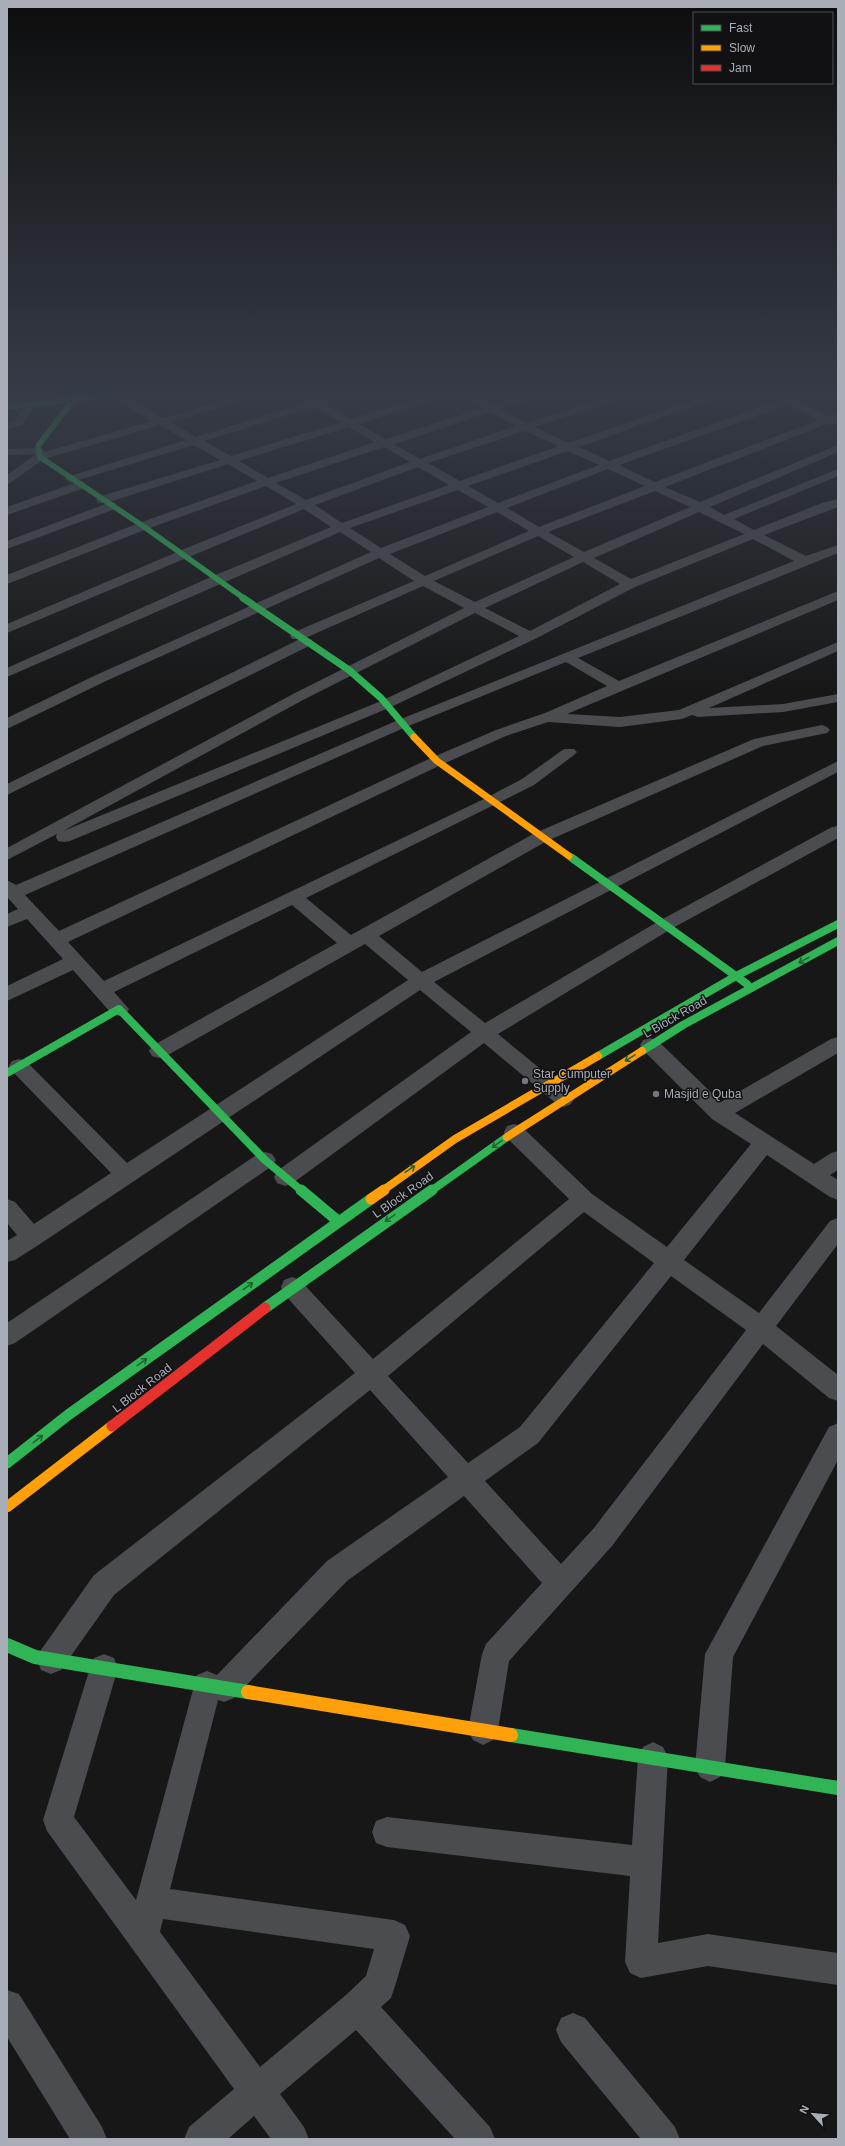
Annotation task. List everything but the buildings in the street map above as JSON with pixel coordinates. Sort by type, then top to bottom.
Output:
[{"type":"street","points":[[7,511],[49,493]]},
{"type":"street","points":[[92,493],[143,526],[301,639],[349,670],[386,704],[401,724],[437,761],[752,988]]},
{"type":"street","points":[[7,545],[106,503],[135,493]]},
{"type":"street","points":[[7,580],[143,526],[235,493]]},
{"type":"street","points":[[286,493],[305,504],[425,582],[530,636]]},
{"type":"street","points":[[7,629],[182,554],[335,493]]},
{"type":"street","points":[[7,673],[218,579],[341,527],[436,493]]},
{"type":"street","points":[[473,493],[630,584]]},
{"type":"street","points":[[7,724],[102,678],[380,552],[537,493]]},
{"type":"street","points":[[7,790],[301,639],[539,531],[636,493]]},
{"type":"street","points":[[670,493],[724,519],[805,561]]},
{"type":"street","points":[[7,855],[349,670],[475,607],[584,557],[732,493]]},
{"type":"street","points":[[724,519],[787,493]]},
{"type":"street","points":[[7,861],[386,704],[530,636],[630,584],[753,534],[826,506],[838,503]]},
{"type":"street","points":[[338,1221],[265,1160],[101,990],[10,890],[401,724],[838,549]]},
{"type":"street","points":[[56,940],[437,761],[501,733],[547,717],[838,594]]},
{"type":"street","points":[[682,714],[836,649]]},
{"type":"street","points":[[567,657],[619,687]]},
{"type":"street","points":[[547,717],[620,722],[682,714],[783,708],[838,698]]},
{"type":"street","points":[[159,1051],[541,837],[758,742],[822,730]]},
{"type":"street","points":[[101,990],[492,801],[528,782],[569,752]]},
{"type":"street","points":[[7,1254],[125,1174],[420,981],[838,766]]},
{"type":"street","points":[[285,1177],[484,1033],[665,924],[838,831]]},
{"type":"street","points":[[293,897],[420,981],[564,1099]]},
{"type":"street","points":[[7,921],[30,911]]},
{"type":"street","name":"L Block Road","points":[[7,1463],[68,1416],[338,1221],[455,1139],[736,976],[838,924]]},
{"type":"street","name":"L Block Road","points":[[7,1506],[292,1287],[514,1132],[650,1046],[838,941]]},
{"type":"street","points":[[7,994],[75,961]]},
{"type":"street","points":[[119,1009],[13,1069],[125,1174]]},
{"type":"street","points":[[719,1113],[838,1044]]},
{"type":"street","points":[[650,1046],[719,1113],[838,1191]]},
{"type":"street","points":[[514,1132],[584,1200],[762,1329],[838,1390]]},
{"type":"street","points":[[143,1935],[151,1902],[215,1687],[337,1571],[529,1435],[670,1262],[764,1143]]},
{"type":"street","points":[[814,1175],[838,1159]]},
{"type":"street","points":[[7,1336],[265,1160]]},
{"type":"street","points":[[51,1660],[104,1585],[371,1375],[584,1200]]},
{"type":"street","points":[[7,1208],[32,1237]]},
{"type":"street","points":[[484,1730],[496,1654],[603,1537],[838,1227]]},
{"type":"street","points":[[292,1287],[466,1481],[560,1583]]},
{"type":"street","points":[[710,1767],[719,1654],[838,1435]]},
{"type":"street","points":[[10,1650],[51,1660],[838,1788]]},
{"type":"street","points":[[104,1668],[58,1820],[292,2139]]},
{"type":"street","points":[[653,1758],[640,1962],[708,1950],[838,1969]]},
{"type":"street","points":[[387,1832],[646,1862]]},
{"type":"street","points":[[151,1902],[394,1936],[379,1986],[358,2007],[201,2139]]},
{"type":"street","points":[[7,2006],[90,2139]]},
{"type":"street","points":[[358,2007],[478,2139]]},
{"type":"street","points":[[573,2030],[663,2139]]},
{"type":"traffic: fast","points":[[94,493],[143,526],[297,636],[349,670],[381,698],[414,737]]},
{"type":"traffic: fast","points":[[569,856],[747,984]]},
{"type":"traffic: fast","points":[[598,1056],[736,976],[838,924]]},
{"type":"traffic: fast","points":[[642,1051],[683,1025],[838,941]]},
{"type":"traffic: fast","points":[[7,1073],[119,1009],[265,1160],[338,1221]]},
{"type":"traffic: fast","points":[[265,1308],[507,1137]]},
{"type":"traffic: fast","points":[[7,1463],[68,1415],[371,1199]]},
{"type":"traffic: fast","points":[[7,1645],[35,1657],[248,1692]]},
{"type":"traffic: fast","points":[[511,1735],[838,1788]]},
{"type":"traffic: slow","points":[[414,737],[437,761],[569,856]]},
{"type":"traffic: slow","points":[[507,1137],[642,1051]]},
{"type":"traffic: slow","points":[[371,1199],[455,1139],[598,1056]]},
{"type":"traffic: slow","points":[[7,1507],[112,1426]]},
{"type":"traffic: slow","points":[[248,1692],[511,1735]]},
{"type":"traffic: jam","points":[[112,1426],[265,1308]]},
{"type":"place","name":"Star Cumputer Supply","points":[[525,1081]]},
{"type":"place","name":"Masjid e Quba","points":[[656,1094]]}]
